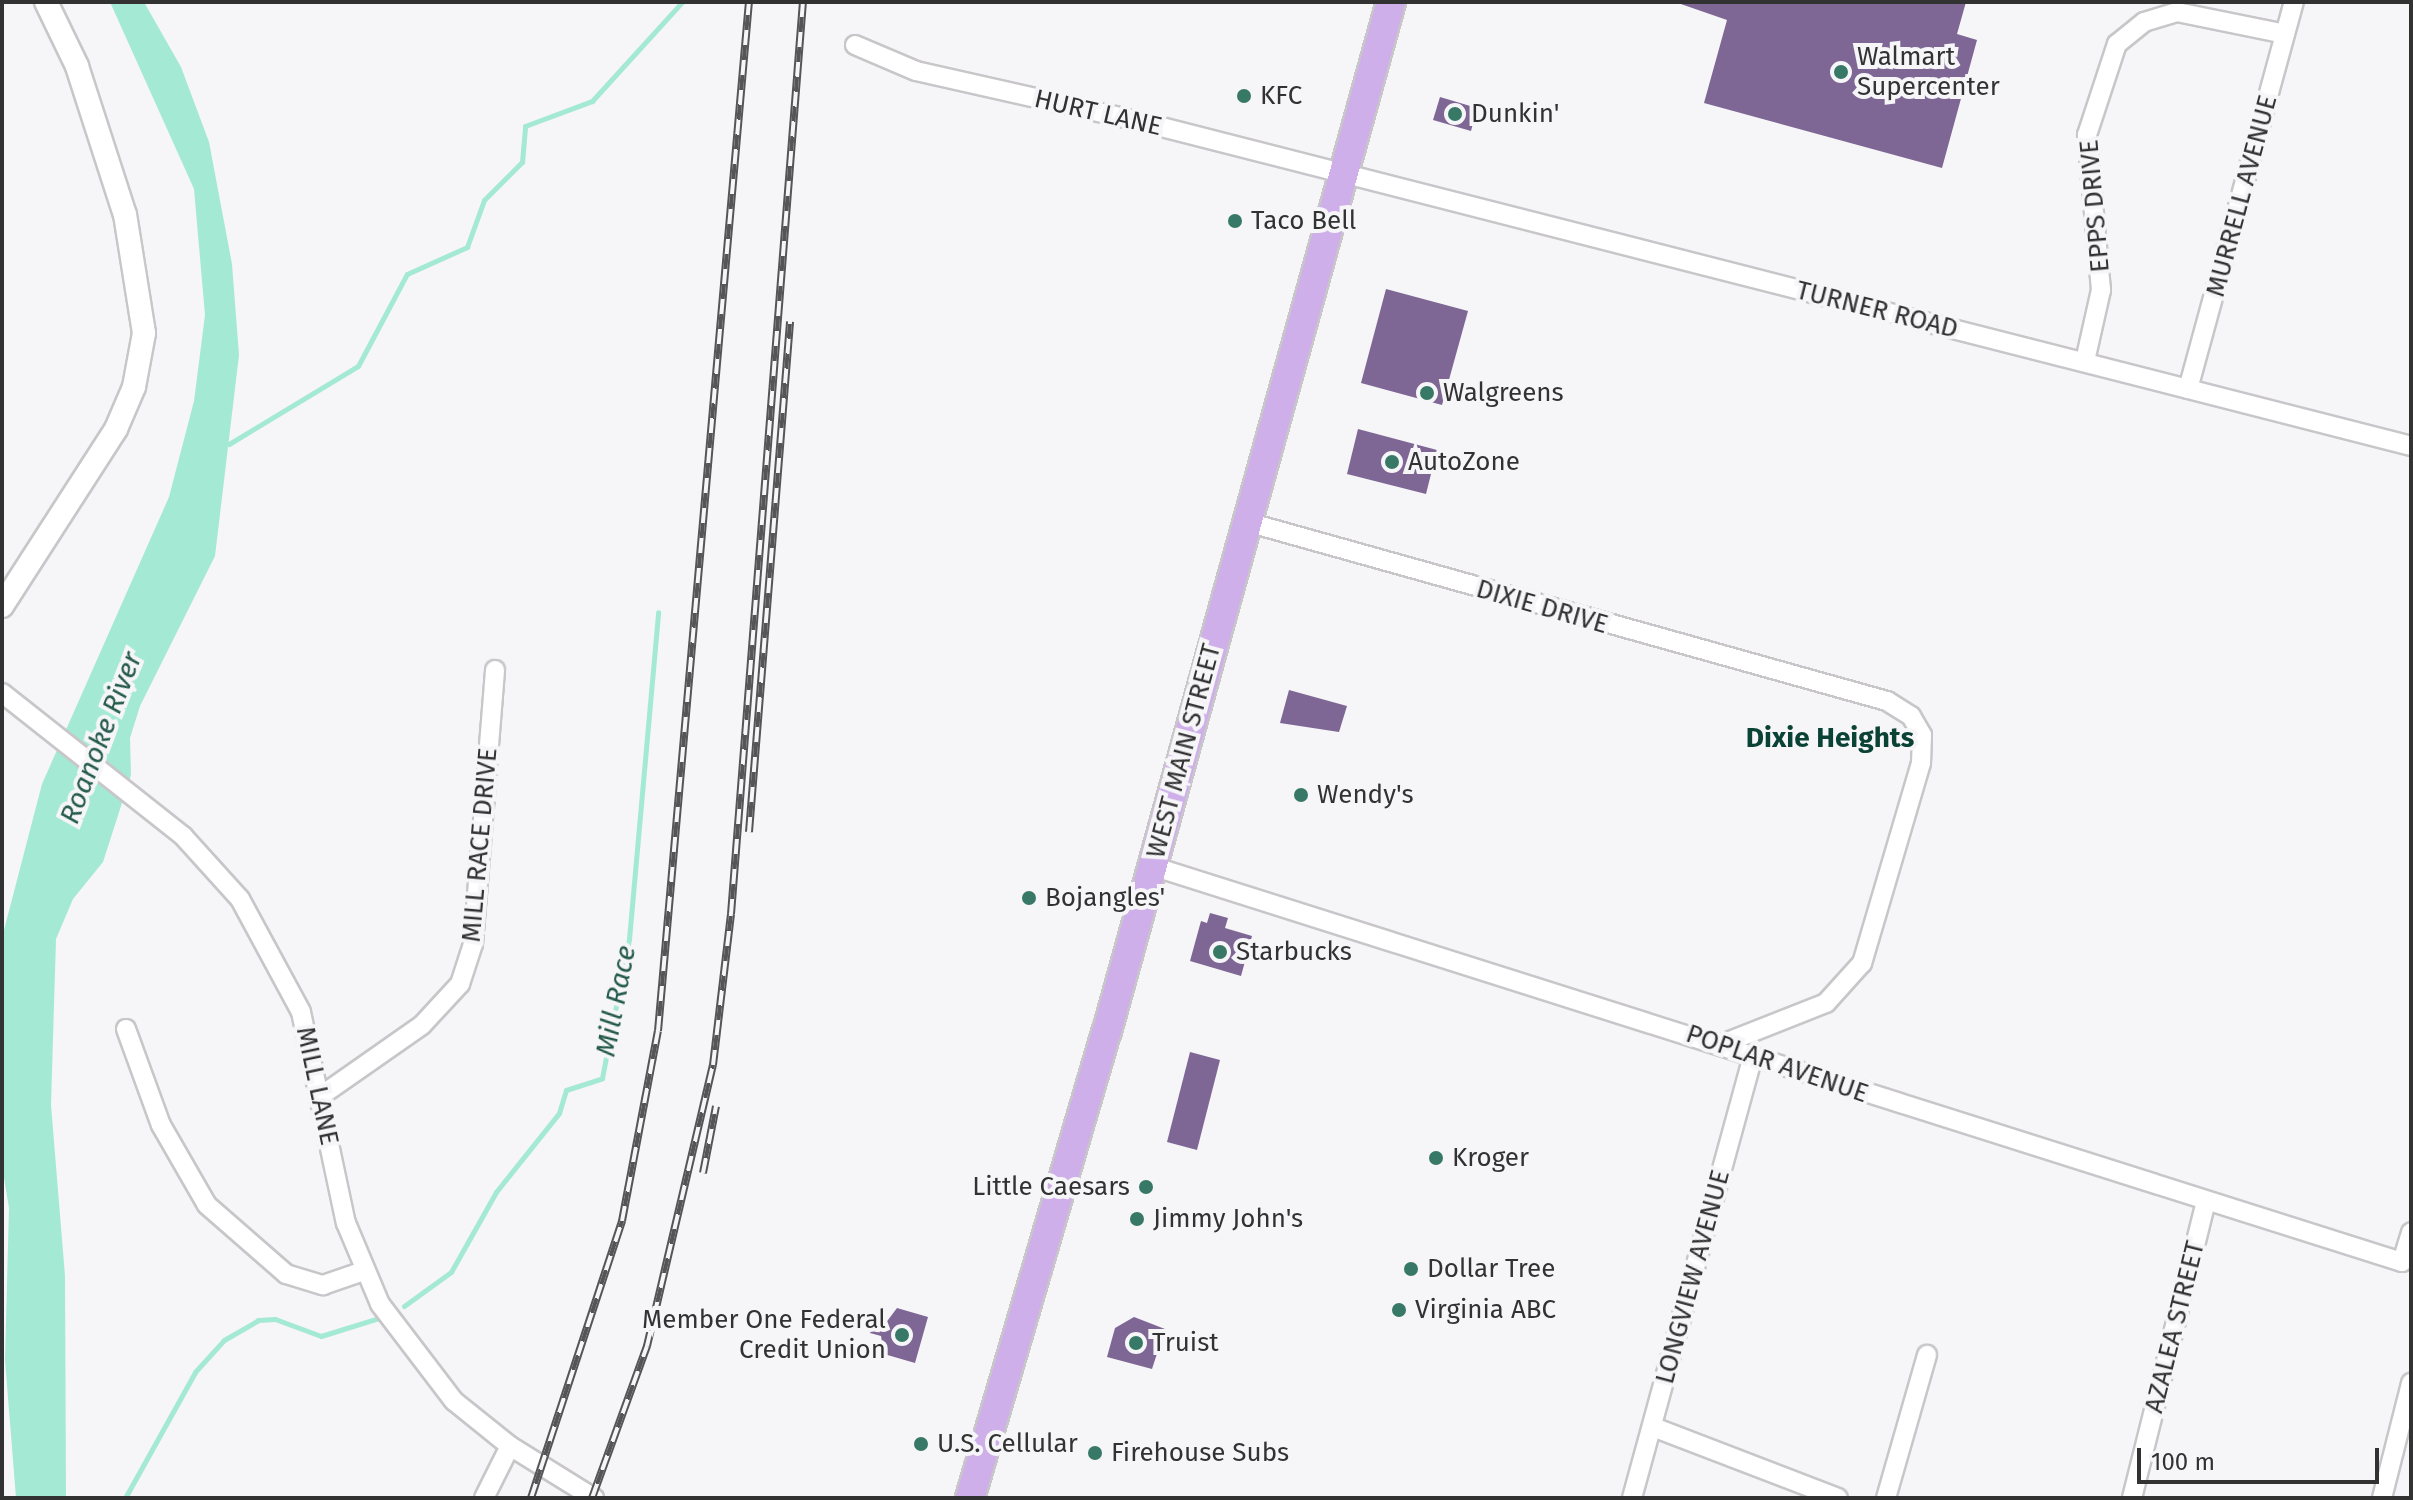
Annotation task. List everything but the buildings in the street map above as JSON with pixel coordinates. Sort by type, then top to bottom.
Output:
[{"type":"main road","name":"WEST MAIN STREET","points":[[970,1498],[1152,866],[1391,2]]},
{"type":"street","points":[[2,606],[116,429],[134,387],[144,333],[125,215],[77,66],[46,2]]},
{"type":"street","name":"MURRELL AVENUE","points":[[2188,389],[2294,2]]},
{"type":"street","name":"EPPS DRIVE","points":[[2085,361],[2101,290],[2087,135],[2117,44],[2144,22],[2177,12],[2285,34]]},
{"type":"street","name":"HURT LANE","points":[[855,45],[916,71],[1343,175]]},
{"type":"street","name":"TURNER ROAD","points":[[1343,175],[2411,446]]},
{"type":"street","name":"DIXIE DRIVE","points":[[1247,522],[1900,707],[1922,735],[1921,763],[1862,963],[1838,994],[1720,1045]]},
{"type":"street","name":"MILL RACE DRIVE","points":[[322,1095],[422,1025],[460,984],[473,944],[495,670]]},
{"type":"street","name":"MILL LANE","points":[[2,693],[132,793],[216,870],[265,937],[301,1012],[322,1095],[336,1185],[364,1271],[431,1377],[510,1446],[594,1498]]},
{"type":"street","name":"POPLAR AVENUE","points":[[1152,866],[2402,1262],[2411,1232]]},
{"type":"street","points":[[126,1029],[167,1137],[207,1205],[286,1274],[323,1285],[364,1271]]},
{"type":"street","name":"LONGVIEW AVENUE","points":[[1632,1498],[1753,1057]]},
{"type":"street","name":"AZALEA STREET","points":[[2132,1498],[2206,1202]]},
{"type":"street","points":[[1886,1498],[1927,1355]]},
{"type":"street","points":[[2382,1498],[2411,1383]]},
{"type":"street","points":[[1653,1427],[1838,1498]]},
{"type":"street","points":[[484,1498],[510,1446]]},
{"type":"water","name":"Roanoke River","points":[[110,2],[144,2],[181,67],[209,142],[232,264],[239,355],[215,556],[140,706],[130,738],[131,775],[103,862],[73,899],[56,939],[51,1105],[65,1276],[66,1498],[16,1498],[5,1360],[9,1208],[2,1166],[4,930],[42,784],[169,497],[194,401],[205,315],[194,189]]},
{"type":"waterway","name":"Mill Race","points":[[229,444],[358,366],[407,274],[467,247],[484,200],[522,162],[525,126],[592,101],[682,2]]},
{"type":"waterway","name":"Mill Race","points":[[404,1306],[451,1272],[496,1192],[559,1113],[566,1090],[602,1078],[629,939],[658,612]]},
{"type":"waterway","name":"Mill Race","points":[[125,1498],[195,1372],[224,1340],[258,1320],[275,1319],[321,1336],[379,1318]]},
{"type":"railway","points":[[531,1498],[622,1221],[658,1031],[749,2]]},
{"type":"railway","points":[[592,1498],[647,1346],[713,1065],[731,914],[803,2]]},
{"type":"railway","points":[[749,832],[790,322]]},
{"type":"railway","points":[[703,1173],[716,1106]]},
{"type":"place","name":"Walmart Supercenter","points":[[1841,72]]},
{"type":"place","name":"KFC","points":[[1244,96]]},
{"type":"place","name":"Dunkin'","points":[[1455,114]]},
{"type":"place","name":"Taco Bell","points":[[1235,221]]},
{"type":"place","name":"Walgreens","points":[[1427,393]]},
{"type":"place","name":"AutoZone","points":[[1392,462]]},
{"type":"place","name":"Wendy's","points":[[1301,795]]},
{"type":"place","name":"Bojangles'","points":[[1029,898]]},
{"type":"place","name":"Starbucks","points":[[1220,952]]},
{"type":"place","name":"Kroger","points":[[1436,1158]]},
{"type":"place","name":"Little Caesars","points":[[1146,1187]]},
{"type":"place","name":"Jimmy John's","points":[[1137,1219]]},
{"type":"place","name":"Dollar Tree","points":[[1411,1269]]},
{"type":"place","name":"Virginia ABC","points":[[1399,1310]]},
{"type":"place","name":"Member One Federal Credit Union","points":[[902,1335]]},
{"type":"place","name":"Truist","points":[[1136,1343]]},
{"type":"place","name":"U.S. Cellular","points":[[921,1444]]},
{"type":"place","name":"Firehouse Subs","points":[[1095,1453]]},
{"type":"district","name":"Dixie Heights","points":[[1830,738]]}]
